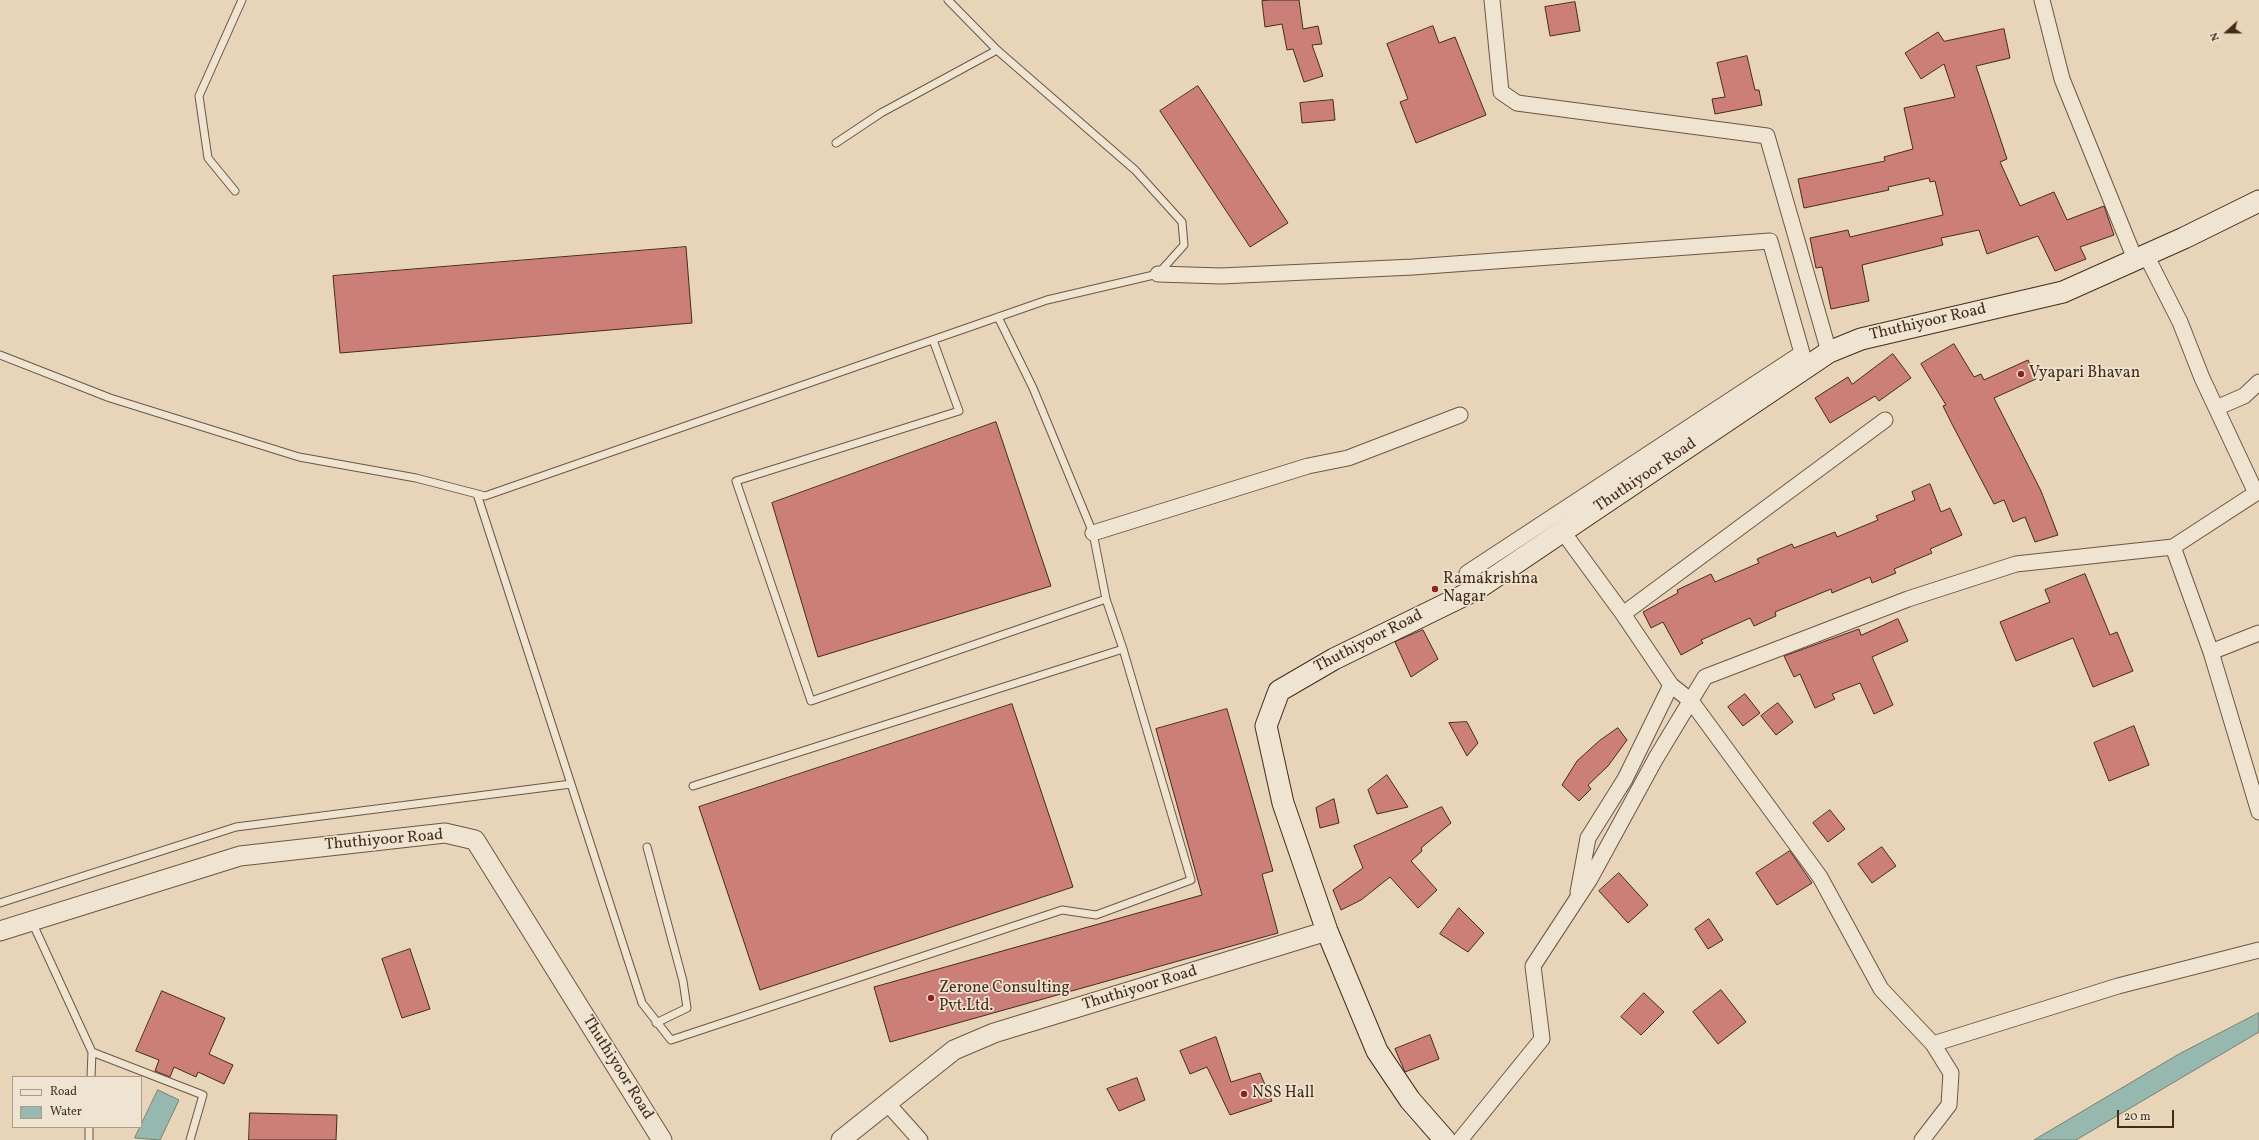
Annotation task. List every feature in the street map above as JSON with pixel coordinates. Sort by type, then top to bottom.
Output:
[{"type":"main road","name":"Thuthiyoor Road","points":[[1445,1140],[1410,1100],[1376,1051],[1327,931],[1283,803],[1266,726],[1278,691],[1334,659],[1477,589],[1829,352],[1861,339],[2063,292],[2259,202]]},
{"type":"street","points":[[1492,0],[1501,92],[1517,103],[1767,136],[1829,352]]},
{"type":"street","points":[[1460,1140],[1542,1039],[1533,966],[1577,901],[1656,758],[1705,677],[1908,599],[2016,564],[2173,547],[2258,492],[2202,378],[2180,322],[2140,257],[2062,79],[2042,0]]},
{"type":"street","points":[[1158,274],[1221,276],[1414,267],[1770,241],[1802,353],[1467,573],[1477,589]]},
{"type":"street","points":[[2216,408],[2244,396],[2259,382]]},
{"type":"street","points":[[1093,533],[1308,466],[1348,458],[1460,415]]},
{"type":"street","points":[[1623,614],[1885,420]]},
{"type":"street","points":[[1563,532],[1623,614],[1671,685],[1691,701],[1820,877],[1881,989],[1933,1044],[1951,1073],[1949,1105],[1922,1140]]},
{"type":"street","points":[[2173,547],[2211,652],[2259,812]]},
{"type":"street","points":[[2211,652],[2259,633]]},
{"type":"street","points":[[1577,901],[1588,838],[1625,779],[1671,685]]},
{"type":"street","name":"Thuthiyoor Road","points":[[0,932],[240,856],[445,833],[475,840],[662,1140]]},
{"type":"street","name":"Thuthiyoor Road","points":[[841,1140],[954,1050],[994,1033],[1327,931]]},
{"type":"street","points":[[1933,1044],[2118,986],[2259,950]]},
{"type":"street","points":[[887,1103],[920,1140]]},
{"type":"lane","points":[[235,191],[208,158],[199,96],[242,0]]},
{"type":"lane","points":[[0,355],[110,398],[299,457],[416,478],[485,496],[1047,300],[1158,274],[1184,245],[1182,222],[1135,170],[997,50],[948,0]]},
{"type":"lane","points":[[836,143],[881,113],[997,50]]},
{"type":"lane","points":[[477,494],[642,1003],[656,1023],[671,1040],[1062,910],[1096,915],[1191,880],[1123,649],[1106,599],[1093,533],[1033,388],[998,317]]},
{"type":"lane","points":[[933,340],[959,411],[736,481],[811,701],[1106,599]]},
{"type":"lane","points":[[693,786],[1123,649]]},
{"type":"lane","points":[[0,903],[236,827],[571,784]]},
{"type":"lane","points":[[647,847],[683,981],[687,1008],[656,1023]]},
{"type":"lane","points":[[32,921],[92,1052],[91,1076]]},
{"type":"lane","points":[[92,1052],[203,1095],[190,1140]]},
{"type":"lane","points":[[89,1128],[89,1140]]},
{"type":"water","points":[[2259,1013],[2259,1032],[2076,1140],[2034,1140],[2179,1054]]},
{"type":"water","points":[[158,1090],[179,1100],[160,1140],[135,1138],[140,1128],[142,1128],[142,1123]]},
{"type":"building","points":[[1299,0],[1303,29],[1318,26],[1322,44],[1312,45],[1323,76],[1304,82],[1293,49],[1287,50],[1282,24],[1265,27],[1262,1]]},
{"type":"building","points":[[1575,2],[1580,31],[1550,36],[1545,7]]},
{"type":"building","points":[[1433,26],[1439,43],[1455,37],[1486,115],[1416,143],[1400,102],[1408,99],[1387,44]]},
{"type":"building","points":[[2004,29],[2010,58],[1976,66],[2007,159],[2000,162],[2020,206],[2054,192],[2067,220],[2104,206],[2114,235],[2080,247],[2086,259],[2055,271],[2038,236],[1987,254],[1979,230],[1941,238],[1943,245],[1862,265],[1869,301],[1831,309],[1822,267],[1816,268],[1810,238],[1848,230],[1850,237],[1943,215],[1935,181],[1930,182],[1929,178],[1888,187],[1889,190],[1804,208],[1798,179],[1885,161],[1884,157],[1913,149],[1904,108],[1955,97],[1944,64],[1921,79],[1905,53],[1938,32],[1944,41]]},
{"type":"building","points":[[1747,56],[1755,90],[1759,90],[1762,105],[1715,114],[1712,99],[1725,97],[1717,63]]},
{"type":"building","points":[[1198,86],[1288,223],[1250,247],[1160,111]]},
{"type":"building","points":[[1333,100],[1335,120],[1302,123],[1300,103]]},
{"type":"building","points":[[686,247],[692,323],[340,353],[333,276]]},
{"type":"building","points":[[1954,344],[1974,377],[1981,374],[1984,380],[2028,360],[2036,379],[1994,398],[2041,491],[2058,535],[2035,542],[2025,517],[2013,522],[2004,500],[1994,504],[1943,406],[1946,405],[1921,364]]},
{"type":"building","points":[[1893,354],[1911,378],[1879,401],[1875,396],[1830,423],[1815,398],[1848,377],[1852,384]]},
{"type":"building","points":[[996,422],[1051,586],[818,657],[772,503]]},
{"type":"building","points":[[1930,484],[1941,512],[1950,508],[1962,535],[1930,549],[1932,553],[1894,569],[1896,573],[1872,583],[1870,577],[1832,593],[1831,589],[1775,612],[1776,616],[1754,626],[1750,618],[1701,640],[1703,643],[1681,655],[1663,622],[1651,628],[1643,612],[1678,593],[1677,590],[1711,574],[1715,582],[1759,563],[1757,559],[1792,544],[1794,548],[1835,532],[1837,537],[1878,520],[1876,516],[1915,500],[1912,492]]},
{"type":"building","points":[[2085,574],[2110,635],[2117,632],[2133,671],[2093,687],[2073,638],[2016,661],[2000,622],[2050,602],[2045,590]]},
{"type":"building","points":[[1898,619],[1908,641],[1872,657],[1893,705],[1874,714],[1860,683],[1832,694],[1835,699],[1815,708],[1800,674],[1794,677],[1784,656],[1859,629],[1861,635]]},
{"type":"building","points":[[1423,630],[1438,659],[1411,677],[1395,642]]},
{"type":"building","points":[[1745,694],[1760,713],[1743,726],[1728,707]]},
{"type":"building","points":[[1778,703],[1793,722],[1776,735],[1761,716]]},
{"type":"building","points":[[1012,704],[1073,887],[760,990],[699,807]]},
{"type":"building","points":[[1227,709],[1273,871],[1262,874],[1278,933],[890,1042],[874,987],[1202,895],[1156,729]]},
{"type":"building","points":[[1467,722],[1478,743],[1467,756],[1449,723]]},
{"type":"building","points":[[2134,726],[2149,765],[2109,781],[2094,743]]},
{"type":"building","points":[[1618,728],[1627,740],[1608,766],[1588,785],[1591,789],[1579,801],[1562,785],[1577,761],[1599,741]]},
{"type":"building","points":[[1387,775],[1408,807],[1377,814],[1368,790]]},
{"type":"building","points":[[1334,799],[1339,823],[1320,828],[1316,808]]},
{"type":"building","points":[[1442,807],[1451,823],[1421,848],[1422,851],[1411,861],[1437,890],[1418,908],[1390,877],[1361,900],[1341,910],[1333,890],[1363,868],[1354,846]]},
{"type":"building","points":[[1830,810],[1845,829],[1828,842],[1813,823]]},
{"type":"building","points":[[1882,847],[1896,866],[1872,883],[1858,864]]},
{"type":"building","points":[[1790,851],[1812,883],[1777,905],[1756,873]]},
{"type":"building","points":[[1619,873],[1648,905],[1628,923],[1599,891]]},
{"type":"building","points":[[1459,908],[1484,933],[1468,952],[1440,934]]},
{"type":"building","points":[[1709,919],[1723,940],[1708,949],[1695,929]]},
{"type":"building","points":[[410,949],[430,1009],[402,1018],[382,959]]},
{"type":"building","points":[[1721,990],[1746,1022],[1718,1044],[1693,1012]]},
{"type":"building","points":[[162,991],[225,1018],[209,1054],[233,1065],[224,1084],[198,1072],[196,1077],[174,1067],[170,1077],[155,1071],[159,1060],[136,1051]]},
{"type":"building","points":[[1644,993],[1664,1012],[1641,1035],[1621,1017]]},
{"type":"building","points":[[1430,1035],[1439,1059],[1405,1072],[1395,1049]]},
{"type":"building","points":[[1216,1037],[1231,1082],[1260,1073],[1272,1101],[1230,1115],[1207,1067],[1190,1074],[1180,1051]]},
{"type":"building","points":[[1137,1078],[1145,1100],[1119,1111],[1107,1089]]},
{"type":"building","points":[[250,1113],[337,1115],[336,1140],[249,1140]]},
{"type":"place","name":"Vyapari Bhavan","points":[[2021,374]]},
{"type":"place","name":"Ramakrishna Nagar","points":[[1435,589]]},
{"type":"place","name":"Zerone Consulting Pvt.Ltd.","points":[[931,998]]},
{"type":"place","name":"NSS Hall","points":[[1244,1094]]}]
